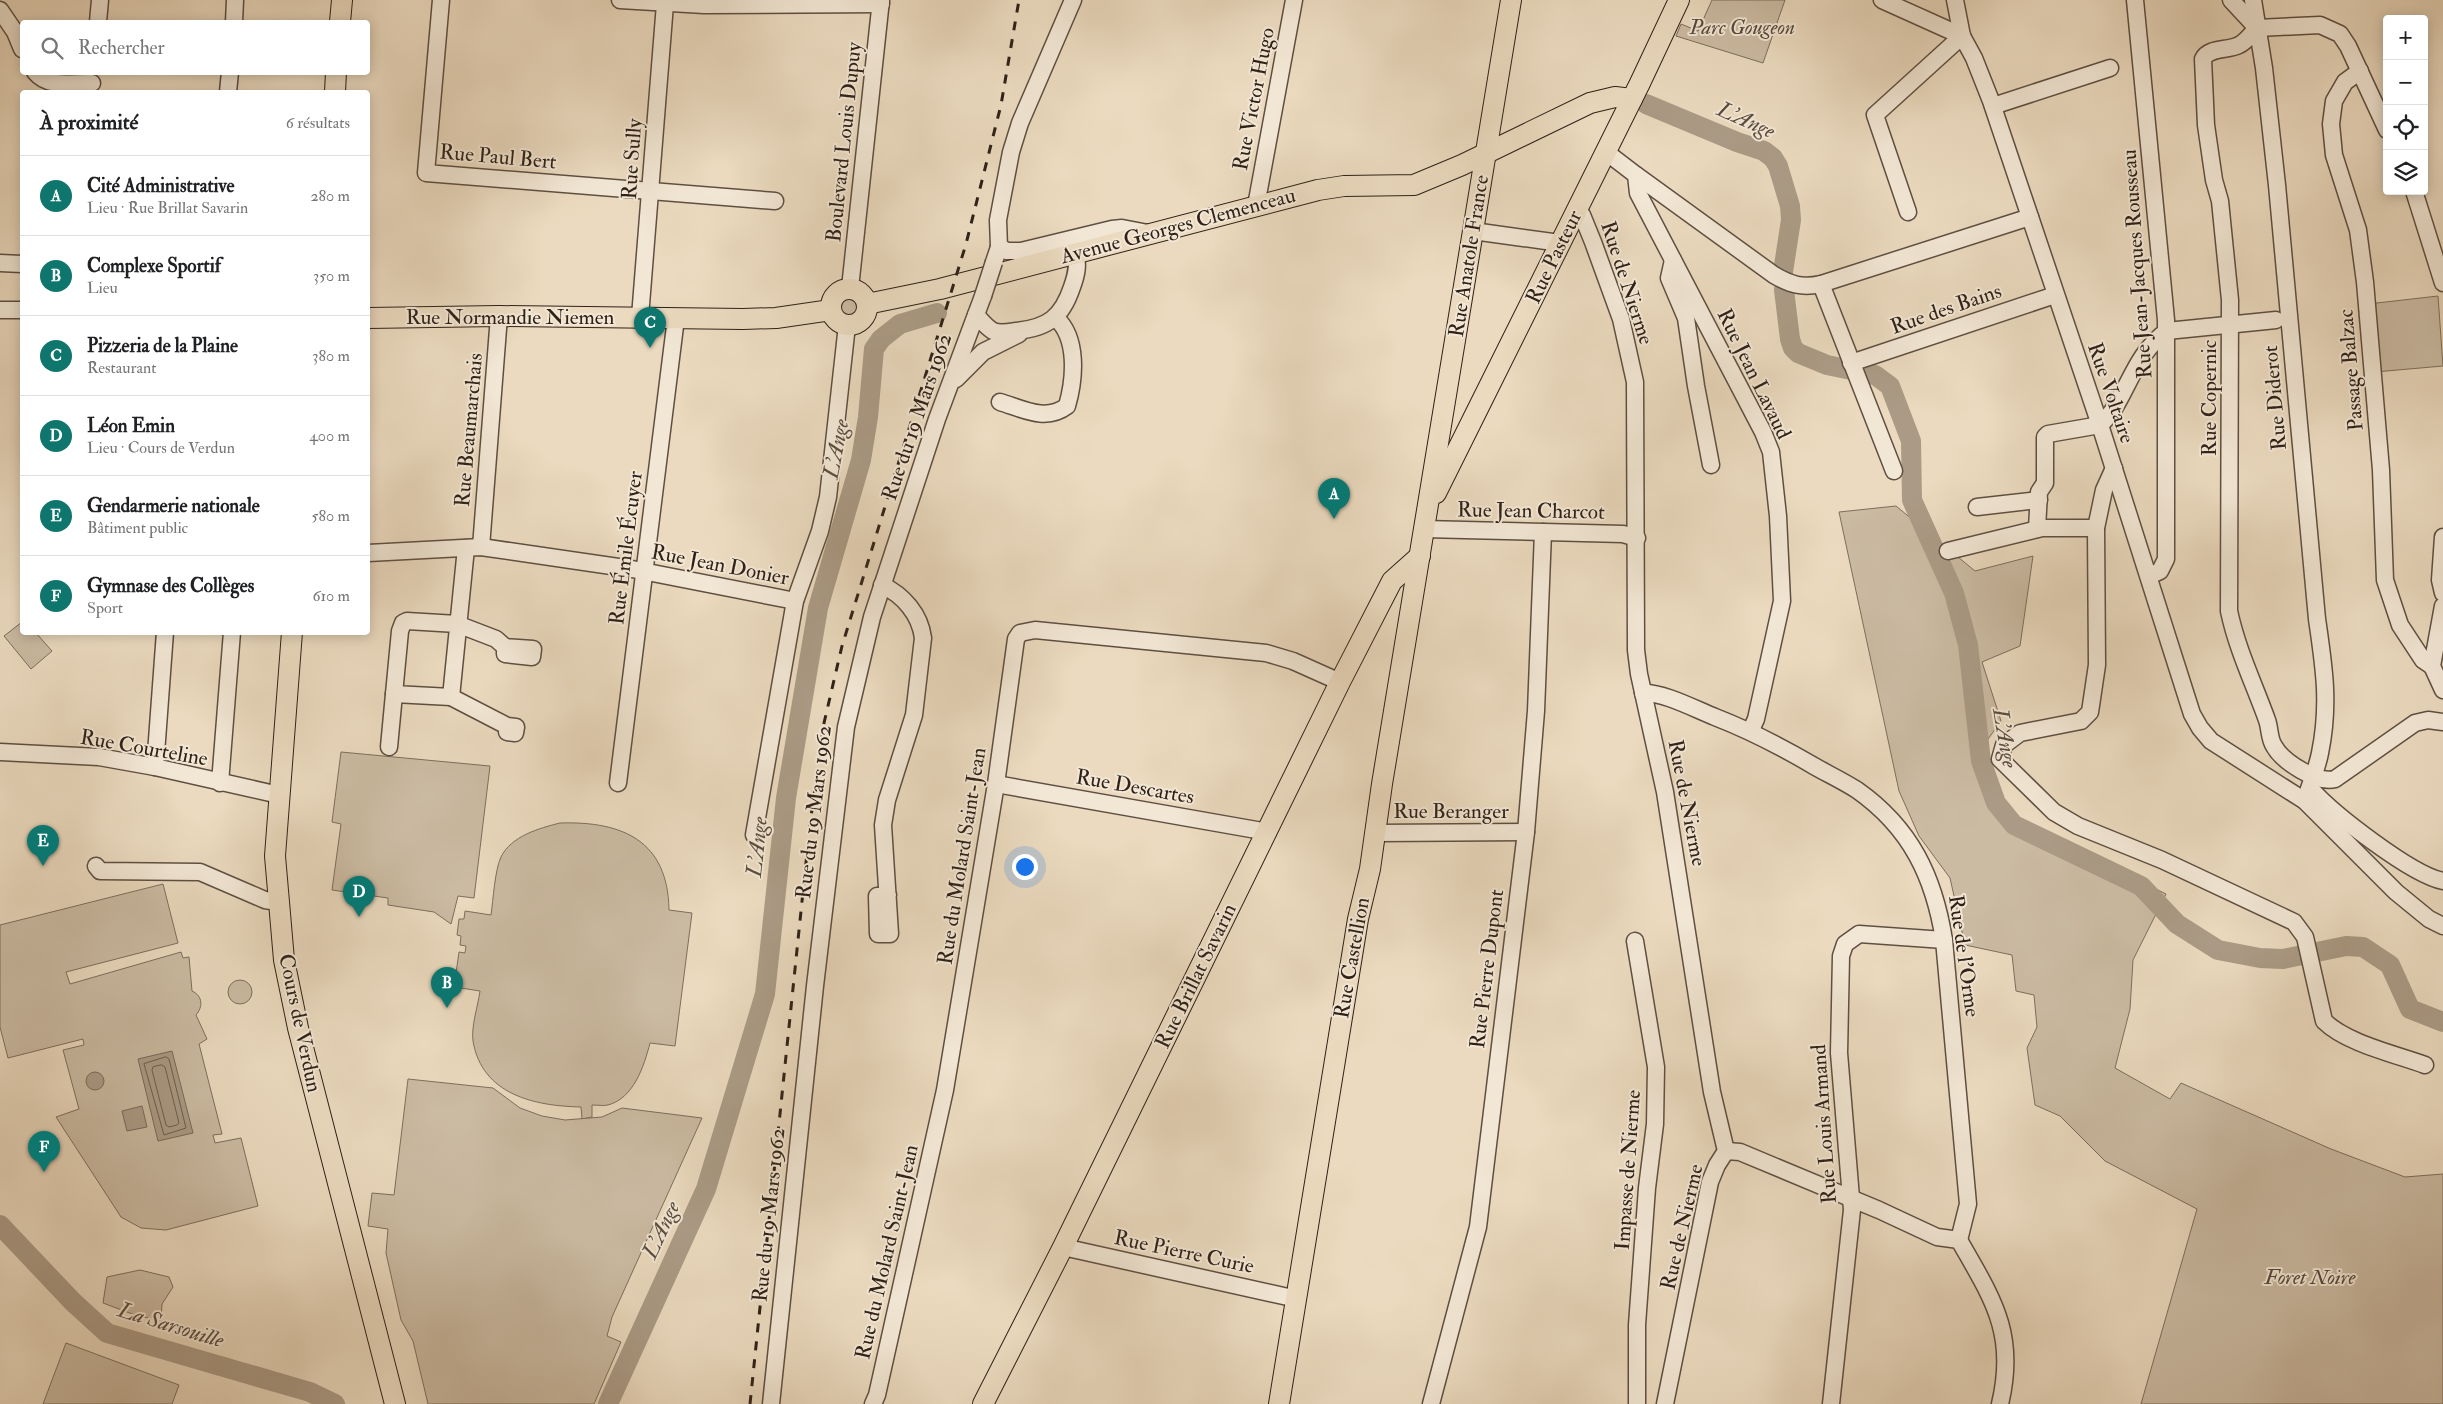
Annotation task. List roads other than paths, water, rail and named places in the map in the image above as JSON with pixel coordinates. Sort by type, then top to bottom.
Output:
[{"type":"main road","points":[[340,20],[342,0]]},
{"type":"main road","name":"Rue Anatole France","points":[[1425,521],[1511,0]]},
{"type":"main road","name":"Rue Pasteur","points":[[1425,521],[1679,0]]},
{"type":"main road","points":[[335,90],[336,75]]},
{"type":"main road","name":"Avenue Georges Clemenceau","points":[[867,304],[940,289],[1318,190],[1344,186],[1414,185],[1428,181],[1590,103],[1615,97],[1632,99]]},
{"type":"main road","points":[[850,288],[860,292],[867,304],[864,317],[854,324],[847,324],[837,320],[832,310],[835,295],[850,288]]},
{"type":"main road","name":"Rue Normandie Niemen","points":[[370,318],[499,316],[761,319],[832,310]]},
{"type":"main road","name":"Rue Castellion","points":[[1279,1404],[1358,919],[1370,869],[1425,521]]},
{"type":"main road","name":"Rue Brillat Savarin","points":[[983,1404],[1063,1247],[1340,682],[1392,581],[1420,556]]},
{"type":"main road","name":"Cours de Verdun","points":[[292,635],[275,856],[278,902],[287,975],[298,1028],[395,1404]]},
{"type":"street","points":[[98,20],[100,0]]},
{"type":"street","points":[[234,20],[235,0]]},
{"type":"street","name":"Rue Paul Bert","points":[[441,0],[426,173],[651,191]]},
{"type":"street","points":[[620,0],[665,4],[881,2]]},
{"type":"street","points":[[1073,0],[1020,123],[1011,152],[998,220],[997,255],[1007,250],[1021,251],[1112,229],[1122,228],[1149,233]]},
{"type":"street","name":"Rue Victor Hugo","points":[[1256,206],[1294,0]]},
{"type":"street","points":[[1882,0],[1962,36],[1875,115],[1908,212]]},
{"type":"street","name":"Rue Voltaire","points":[[1955,0],[1962,36],[1993,106],[2114,468],[2192,714],[2200,728],[2211,741],[2309,788]]},
{"type":"street","name":"Rue Jean-Jacques Rousseau","points":[[2135,0],[2167,331],[2166,559],[2160,571],[2148,576]]},
{"type":"street","points":[[2231,0],[2257,28],[2320,25],[2330,27],[2340,34],[2360,70],[2383,121]]},
{"type":"street","name":"Rue Diderot","points":[[2253,0],[2264,68],[2278,185],[2304,484],[2317,619],[2326,684],[2324,731],[2309,788]]},
{"type":"street","name":"Boulevard Louis Dupuy","points":[[850,288],[881,2]]},
{"type":"street","name":"Rue Sully","points":[[640,318],[665,4]]},
{"type":"street","points":[[0,10],[15,32],[20,44]]},
{"type":"street","name":"Rue Copernic","points":[[2257,28],[2242,44],[2230,49],[2210,52],[2203,59],[2206,125],[2214,180],[2220,201],[2231,326],[2229,611],[2233,633],[2268,723],[2272,744],[2309,788]]},
{"type":"street","points":[[1993,106],[2110,68]]},
{"type":"street","name":"Passage Balzac","points":[[2360,70],[2345,82],[2334,101],[2332,124],[2334,155],[2358,230],[2365,282],[2381,470],[2385,580],[2400,625],[2423,660],[2432,666],[2443,690]]},
{"type":"street","points":[[228,90],[230,75]]},
{"type":"street","points":[[41,82],[92,83]]},
{"type":"street","points":[[1606,152],[1774,275],[1795,286],[1821,284],[2030,217]]},
{"type":"street","name":"Rue Jean Lavaud","points":[[1636,175],[1638,193],[1763,432],[1770,452],[1778,516],[1782,601],[1759,709],[1750,730]]},
{"type":"street","points":[[651,191],[775,201]]},
{"type":"street","points":[[2415,195],[2443,283]]},
{"type":"street","name":"Rue de Nierme","points":[[1577,209],[1582,215],[1593,242],[1621,319],[1635,382],[1636,650],[1643,693],[1665,792],[1712,1092],[1726,1151],[1717,1165],[1710,1182],[1665,1404]]},
{"type":"street","points":[[1473,231],[1560,243]]},
{"type":"street","points":[[949,388],[975,358],[1007,339],[1056,318],[1066,305],[1076,277],[1077,262],[1075,253]]},
{"type":"street","name":"Rue du 19 Mars 1962","points":[[771,1404],[835,804],[846,727],[855,683],[882,585],[949,388],[997,255]]},
{"type":"street","points":[[1673,260],[1669,278],[1686,318],[1696,386],[1711,465]]},
{"type":"street","points":[[0,263],[20,264]]},
{"type":"street","points":[[1821,284],[1894,471]]},
{"type":"street","name":"Rue des Bains","points":[[1851,363],[2055,295]]},
{"type":"street","points":[[0,310],[20,310]]},
{"type":"street","name":"Rue Beaumarchais","points":[[451,697],[457,624],[473,548],[499,316]]},
{"type":"street","name":"Rue Émile Écuyer","points":[[618,783],[676,318]]},
{"type":"street","points":[[1000,402],[1044,415],[1056,412],[1067,406],[1072,380],[1070,344],[1065,327],[1056,318]]},
{"type":"street","points":[[974,320],[992,330],[1005,332],[1028,330]]},
{"type":"street","points":[[974,320],[988,340],[1007,339]]},
{"type":"street","points":[[2037,529],[2039,492],[2045,483],[2045,437],[2048,434],[2100,426],[2114,408],[2144,353],[2157,338],[2167,331],[2276,320]]},
{"type":"street","points":[[754,835],[795,601],[820,531],[828,497],[847,324]]},
{"type":"street","points":[[2114,468],[2104,490],[2096,528],[2098,664],[2090,712],[2081,721],[2020,733],[2004,745],[2000,759],[2054,812],[2078,826],[2162,860],[2294,922],[2301,930],[2310,954],[2320,1011],[2324,1022],[2330,1028],[2352,1038],[2425,1064]]},
{"type":"street","points":[[1977,507],[2039,500]]},
{"type":"street","name":"Rue Jean Charcot","points":[[1425,521],[1543,532],[1623,534],[1637,538]]},
{"type":"street","points":[[1948,551],[2037,529],[2096,528]]},
{"type":"street","name":"Rue Pierre Dupont","points":[[1431,1404],[1478,1227],[1526,832],[1536,711],[1543,532]]},
{"type":"street","points":[[2443,538],[2440,580],[2443,593]]},
{"type":"street","name":"Rue Jean Donier","points":[[370,554],[473,548],[645,572],[795,601]]},
{"type":"street","points":[[882,585],[892,590],[914,612],[922,627],[923,638],[914,715],[887,800],[883,825],[888,895]]},
{"type":"street","points":[[2432,666],[2443,606]]},
{"type":"street","points":[[390,747],[400,631],[404,623],[412,620],[457,624],[496,639],[505,647]]},
{"type":"street","name":"Rue du Molard Saint-Jean","points":[[872,1404],[877,1395],[945,1090],[996,784],[1014,646],[1020,633],[1027,630],[1266,653],[1293,661],[1340,682]]},
{"type":"street","points":[[155,767],[165,635]]},
{"type":"street","points":[[220,783],[232,635]]},
{"type":"street","name":"Rue de l'Orme","points":[[1643,693],[1660,696],[1750,730],[1855,789],[1887,816],[1910,845],[1925,869],[1937,899],[1944,940],[1968,1204],[1959,1240]]},
{"type":"street","points":[[394,694],[451,697],[507,726]]},
{"type":"street","points":[[2309,788],[2324,780],[2335,779],[2421,721],[2443,722]]},
{"type":"street","name":"Rue Courteline","points":[[0,752],[99,757],[155,767],[279,795]]},
{"type":"street","name":"Rue Descartes","points":[[996,784],[1268,832]]},
{"type":"street","points":[[2309,788],[2323,804],[2403,862],[2418,872],[2443,881]]},
{"type":"street","points":[[2309,788],[2396,892],[2429,919],[2443,926]]},
{"type":"street","name":"Rue Beranger","points":[[1376,832],[1526,832]]},
{"type":"street","points":[[96,866],[100,872],[200,872],[264,900],[278,902]]},
{"type":"street","name":"Rue Louis Armand","points":[[1831,1404],[1849,1243],[1851,1199],[1839,1053],[1842,956],[1845,944],[1859,934],[1944,940]]},
{"type":"street","name":"Impasse de Nierme","points":[[1635,941],[1656,1067],[1656,1124],[1647,1188],[1637,1325],[1637,1404]]},
{"type":"street","points":[[1726,1151],[1740,1152],[1937,1237],[1959,1240],[1993,1301],[2004,1332],[2006,1361],[2000,1404]]},
{"type":"street","name":"Rue Pierre Curie","points":[[1063,1247],[1297,1299]]},
{"type":"water","points":[[172,1051],[193,1133],[158,1141],[138,1059]]},
{"type":"water","points":[[91,1072],[99,1072],[104,1077],[102,1088],[91,1090],[86,1085],[86,1077]]},
{"type":"water","points":[[142,1106],[147,1127],[127,1131],[122,1111]]},
{"type":"waterway","name":"L'Ange","points":[[1646,104],[1737,142],[1764,151],[1773,158],[1778,166],[1790,206],[1791,220],[1783,272]]},
{"type":"waterway","name":"L'Ange","points":[[1784,290],[1790,339],[1793,348],[1798,353],[1827,365],[1875,375],[1890,386],[1911,441],[1912,500],[1954,593],[1968,645],[1981,761],[1996,803],[2014,825],[2141,886],[2177,924],[2218,950],[2260,958],[2283,959],[2346,946],[2363,947],[2390,965],[2410,1009],[2443,1022]]},
{"type":"waterway","name":"L'Ange","points":[[608,1404],[706,1189],[765,994],[786,798],[818,608],[861,460],[868,417],[874,349],[881,339],[900,324],[937,313]]},
{"type":"waterway","name":"La Sarsouille","points":[[0,1225],[73,1302],[107,1333],[310,1392],[335,1404]]},
{"type":"railway","points":[[750,1404],[810,824],[824,723],[842,646],[966,244],[1001,105],[1019,0]]},
{"type":"place","name":"Pizzeria de la Plaine","points":[[650,348]]},
{"type":"place","name":"Cité Administrative","points":[[1334,519]]},
{"type":"place","name":"Gendarmerie nationale","points":[[43,866]]},
{"type":"place","name":"Léon Emin","points":[[359,917]]},
{"type":"place","name":"Complexe Sportif","points":[[447,1008]]},
{"type":"place","name":"Gymnase des Collèges","points":[[44,1172]]},
{"type":"park label","name":"Parc Gougeon","points":[[1742,27]]},
{"type":"park label","name":"Foret Noire","points":[[2310,1277]]}]
